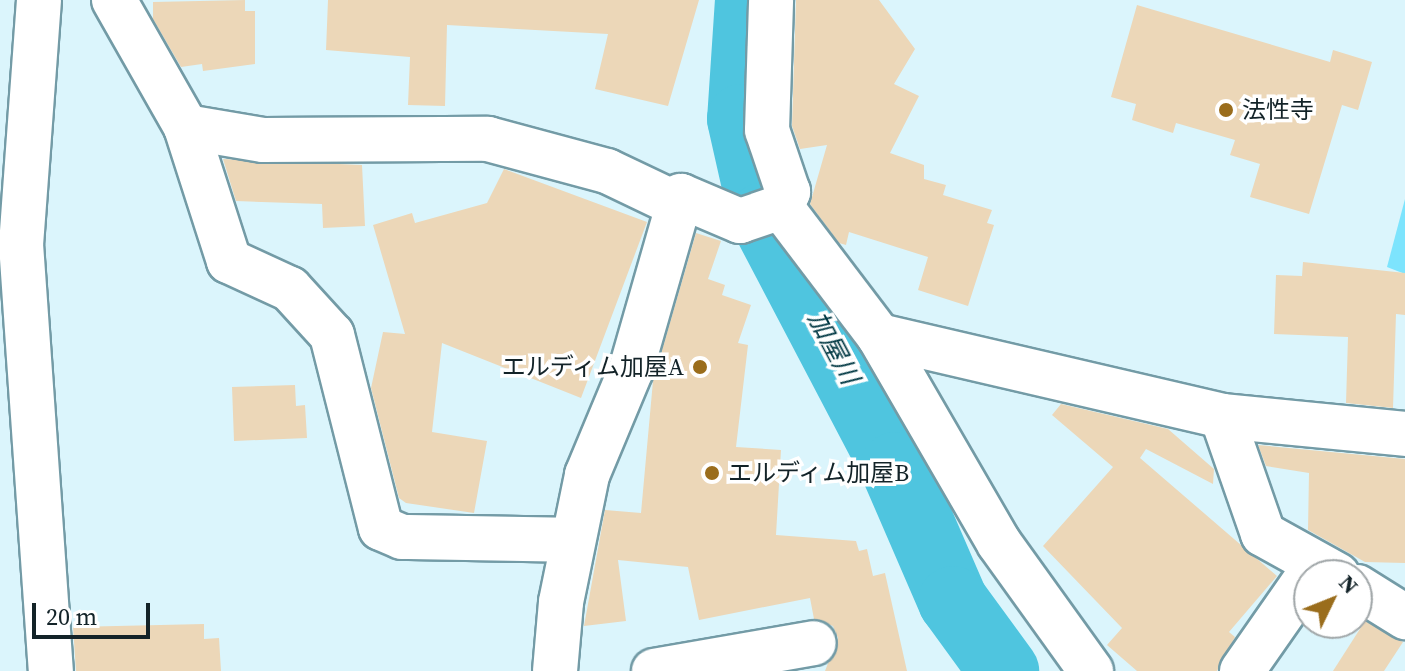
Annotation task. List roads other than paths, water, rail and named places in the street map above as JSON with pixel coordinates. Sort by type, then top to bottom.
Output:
[{"type":"street","points":[[39,0],[18,50],[15,131],[51,671]]},
{"type":"street","points":[[114,0],[186,127],[229,261],[290,289],[332,335],[381,528],[402,537],[573,540]]},
{"type":"street","points":[[186,127],[263,140],[488,139],[607,171],[670,201],[681,196],[740,221],[781,207],[788,192],[767,130],[771,0]]},
{"type":"street","points":[[555,671],[573,540],[587,475],[631,370],[681,196]]},
{"type":"street","points":[[781,207],[879,336],[999,543],[1091,671]]},
{"type":"street","points":[[879,336],[1222,416],[1405,434]]},
{"type":"street","points":[[1222,416],[1263,534],[1299,559]]},
{"type":"street","points":[[1373,597],[1405,617]]},
{"type":"street","points":[[1242,671],[1293,605]]},
{"type":"street","points":[[654,671],[814,643]]},
{"type":"waterway","name":"加屋川","points":[[750,0],[742,119],[764,217],[895,467],[953,601],[1004,671]]},
{"type":"place","name":"法性寺","points":[[1226,110]]},
{"type":"place","name":"エルディム加屋A","points":[[700,367]]},
{"type":"place","name":"エルディム加屋B","points":[[712,473]]}]
